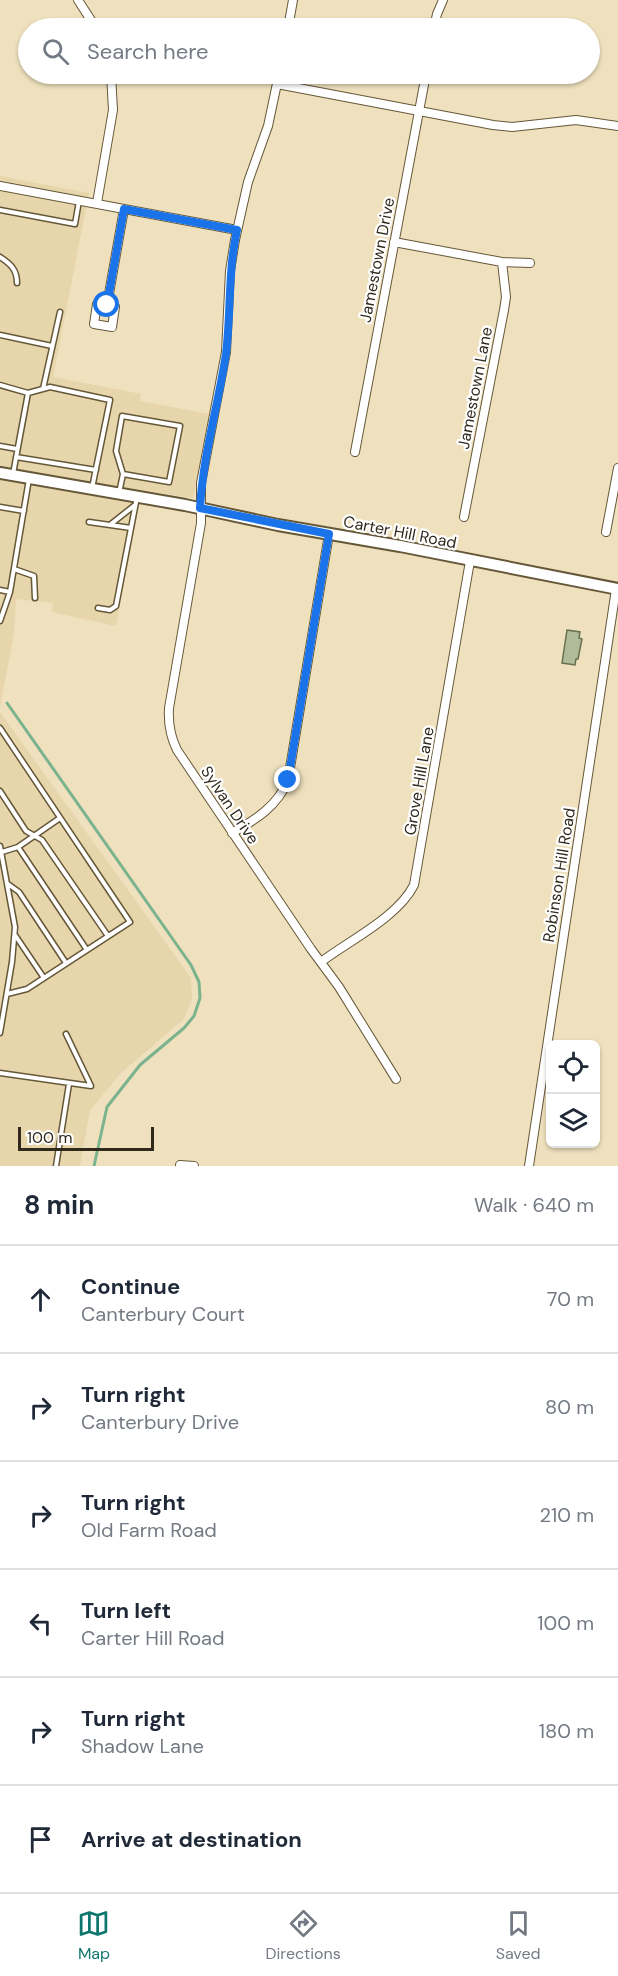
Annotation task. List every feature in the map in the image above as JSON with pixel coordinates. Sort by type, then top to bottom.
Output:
[{"type":"main road","name":"Carter Hill Road","points":[[0,473],[119,493],[136,501],[200,508],[617,589]]},
{"type":"street","points":[[78,0],[90,18]]},
{"type":"street","points":[[290,18],[293,0]]},
{"type":"street","points":[[436,18],[443,0]]},
{"type":"street","points":[[96,203],[113,110],[112,84]]},
{"type":"street","points":[[277,84],[512,127],[563,120],[618,126]]},
{"type":"street","name":"Sylvan Drive","points":[[277,84],[268,126],[248,182],[237,230],[230,272],[226,351],[201,483],[201,523],[169,708],[169,727],[177,750],[321,962],[396,1079]]},
{"type":"street","name":"Jamestown Drive","points":[[356,452],[424,84]]},
{"type":"street","points":[[0,186],[237,230]]},
{"type":"street","points":[[107,305],[124,209]]},
{"type":"street","points":[[394,242],[502,262],[530,263]]},
{"type":"street","name":"Jamestown Lane","points":[[464,517],[506,297],[502,262]]},
{"type":"street","points":[[606,532],[618,468]]},
{"type":"street","points":[[232,833],[273,805],[288,780],[329,534]]},
{"type":"street","name":"Grove Hill Lane","points":[[321,962],[395,910],[414,885],[470,561]]},
{"type":"street","name":"Robinson Hill Road","points":[[529,1166],[617,589]]},
{"type":"street","points":[[180,1165],[194,1166]]},
{"type":"lane","points":[[0,210],[75,224],[80,200]]},
{"type":"lane","points":[[0,257],[14,269],[17,283]]},
{"type":"lane","points":[[43,389],[60,312]]},
{"type":"lane","points":[[0,335],[52,346]]},
{"type":"lane","points":[[0,385],[28,393],[50,387],[110,400],[92,489]]},
{"type":"lane","points":[[12,475],[28,393]]},
{"type":"lane","points":[[119,493],[123,474],[116,451],[122,416],[180,426],[169,482],[123,474]]},
{"type":"lane","points":[[0,446],[17,449]]},
{"type":"lane","points":[[16,457],[96,470]]},
{"type":"lane","points":[[0,621],[10,592],[29,478]]},
{"type":"lane","points":[[111,524],[136,501]]},
{"type":"lane","points":[[98,608],[110,610],[116,606],[136,501]]},
{"type":"lane","points":[[0,507],[24,511]]},
{"type":"lane","points":[[89,522],[131,528]]},
{"type":"lane","points":[[14,569],[34,576],[35,598]]},
{"type":"lane","points":[[0,590],[10,592]]},
{"type":"lane","points":[[0,728],[130,922],[27,989],[7,994]]},
{"type":"lane","points":[[0,791],[26,831],[42,840],[108,936]]},
{"type":"lane","points":[[1,852],[18,847],[60,818]]},
{"type":"lane","points":[[0,846],[15,934],[0,1033]]},
{"type":"lane","points":[[18,847],[87,950]]},
{"type":"lane","points":[[7,883],[19,892],[66,963]]},
{"type":"lane","points":[[15,934],[44,978]]},
{"type":"lane","points":[[0,1073],[91,1086],[66,1034]]},
{"type":"lane","points":[[56,1166],[69,1084]]},
{"type":"shaded area","points":[[0,176],[89,193],[53,377],[141,394],[140,401],[209,414],[193,498],[142,490],[116,626],[52,612],[53,603],[16,599],[14,633],[0,707]]},
{"type":"shaded area","points":[[0,712],[191,978],[192,999],[184,1019],[121,1073],[90,1110],[80,1166],[0,1166]]},
{"type":"building","points":[[567,630],[580,632],[579,638],[582,639],[575,665],[562,663]]},
{"type":"waterway","points":[[7,703],[191,965],[199,982],[200,998],[194,1016],[184,1028],[140,1065],[107,1107],[94,1166]]},
{"type":"route","points":[[107,305],[124,209],[237,230],[230,272],[226,351],[201,483],[200,508],[329,534],[288,780]]}]
